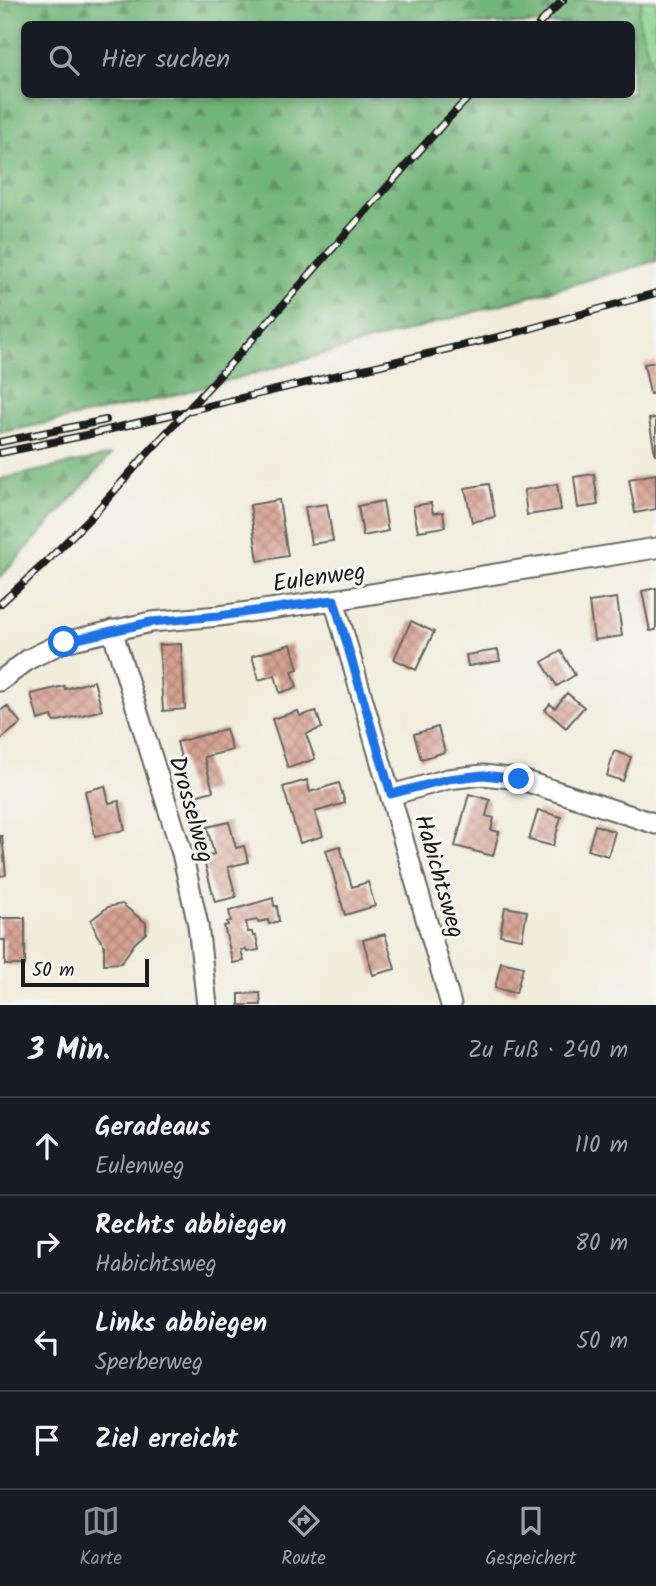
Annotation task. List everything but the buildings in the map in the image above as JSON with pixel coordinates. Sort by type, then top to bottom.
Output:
[{"type":"street","name":"Eulenweg","points":[[0,681],[29,659],[64,642],[151,622],[219,616],[334,600],[656,548]]},
{"type":"street","name":"Habichtsweg","points":[[334,600],[452,1005]]},
{"type":"street","name":"Drosselweg","points":[[112,630],[181,853],[198,925],[207,1005]]},
{"type":"street","points":[[391,794],[448,779],[483,775],[519,779],[656,824]]},
{"type":"green space","points":[[0,0],[656,0],[656,261],[164,398],[0,433]]},
{"type":"green space","points":[[642,0],[656,0],[656,80],[638,17]]},
{"type":"green space","points":[[111,455],[0,578],[0,479]]},
{"type":"railway","points":[[542,21],[563,0]]},
{"type":"railway","points":[[0,604],[95,513],[468,98]]},
{"type":"railway","points":[[0,453],[511,334],[656,293]]},
{"type":"railway","points":[[0,442],[106,420]]},
{"type":"route","points":[[64,642],[151,622],[219,616],[334,600],[391,794],[448,779],[483,775],[519,779]]}]
